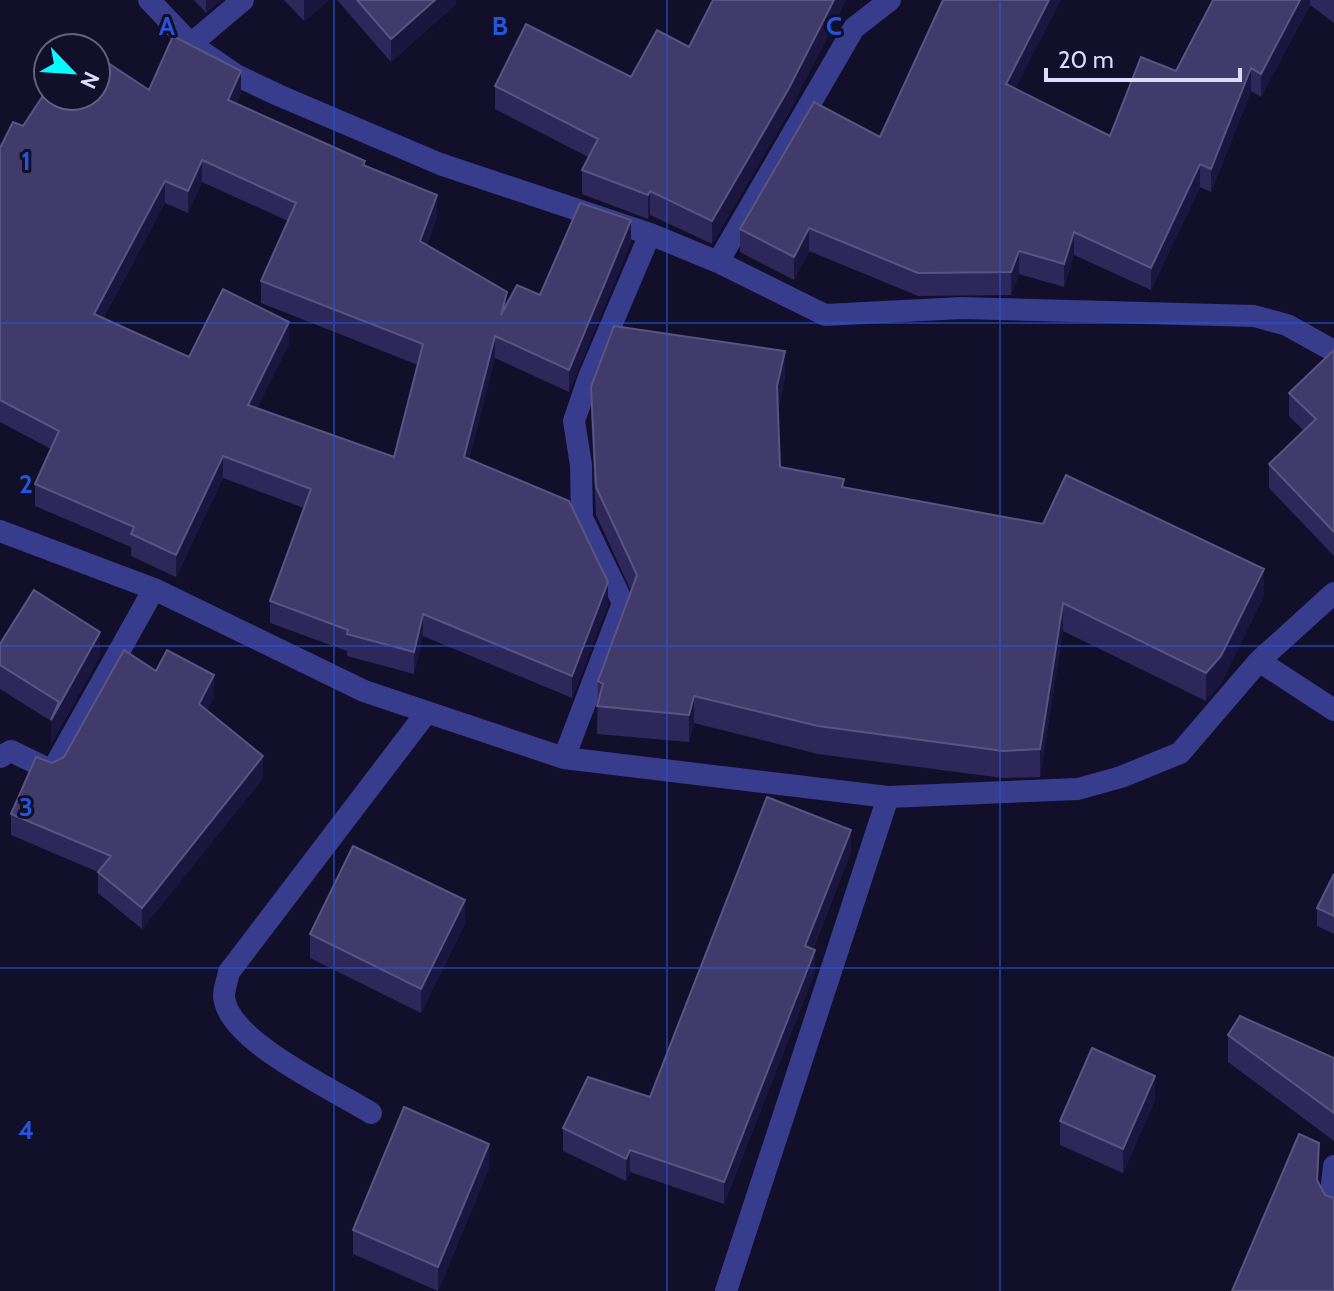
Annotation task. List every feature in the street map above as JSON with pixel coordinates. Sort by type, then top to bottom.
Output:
[{"type":"street","points":[[149,0],[191,44],[236,75],[440,164],[650,234],[718,262],[825,315],[961,308],[1254,316],[1287,325],[1334,351]]},
{"type":"street","points":[[191,44],[243,0]]},
{"type":"street","points":[[718,262],[854,28],[890,0]]},
{"type":"street","points":[[564,758],[623,603],[582,518],[581,465],[574,421],[650,234]]},
{"type":"street","points":[[0,531],[154,589],[364,691],[564,758],[888,797],[1078,789],[1121,777],[1180,753],[1259,661],[1334,593]]},
{"type":"street","points":[[0,757],[11,751],[52,771],[154,589]]},
{"type":"street","points":[[1259,661],[1334,710]]},
{"type":"street","points":[[371,1113],[253,1040],[234,1024],[223,1000],[229,972],[427,712]]},
{"type":"street","points":[[726,1291],[888,797]]},
{"type":"street","points":[[1334,1166],[1330,1203],[1334,1212]]},
{"type":"building","points":[[357,0],[435,0],[391,39]]},
{"type":"building","points":[[713,0],[834,0],[789,88],[712,221],[650,191],[648,195],[582,170],[598,139],[495,86],[526,24],[631,77],[657,30],[689,47]]},
{"type":"building","points":[[943,0],[1049,0],[1006,84],[1110,136],[1141,57],[1176,71],[1213,0],[1300,0],[1261,74],[1251,68],[1211,169],[1200,164],[1151,268],[1074,232],[1064,264],[1019,251],[1011,272],[918,273],[809,228],[794,257],[740,229],[814,102],[880,137]]},
{"type":"building","points":[[173,36],[241,71],[228,100],[365,161],[363,165],[437,195],[420,241],[507,292],[501,315],[517,285],[540,295],[580,203],[631,220],[569,370],[495,336],[464,457],[569,501],[608,582],[572,676],[423,614],[414,652],[347,634],[348,630],[270,601],[311,489],[223,456],[176,555],[131,534],[134,527],[35,484],[59,431],[0,400],[0,148],[13,122],[23,126],[32,112],[112,112],[112,66],[149,90]],"holes":[[[202,160],[296,203],[261,281],[423,344],[394,457],[248,405],[289,322],[223,289],[189,357],[94,314],[165,181],[188,191]]]},
{"type":"building","points":[[614,326],[785,351],[777,386],[780,467],[844,479],[842,487],[1043,524],[1066,475],[1264,569],[1221,656],[1206,673],[1063,603],[1040,749],[1003,751],[818,726],[694,696],[689,715],[597,706],[603,684],[598,681],[637,575],[596,487],[591,387]]},
{"type":"building","points":[[1334,350],[1334,532],[1269,464],[1316,419],[1289,393]]},
{"type":"building","points":[[34,590],[100,632],[51,720],[59,702],[0,665],[0,644]]},
{"type":"building","points":[[124,650],[156,671],[167,650],[214,675],[199,704],[263,756],[142,908],[98,872],[111,856],[11,814],[36,757],[52,763],[64,757]]},
{"type":"building","points":[[767,797],[851,830],[805,946],[815,950],[724,1182],[630,1150],[626,1159],[563,1128],[588,1077],[650,1097]]},
{"type":"building","points":[[353,846],[465,900],[421,989],[310,934]]},
{"type":"building","points":[[1334,874],[1334,916],[1317,908]]},
{"type":"building","points":[[1240,1016],[1334,1058],[1334,1113],[1228,1035]]},
{"type":"building","points":[[1092,1048],[1155,1076],[1123,1149],[1060,1121]]},
{"type":"building","points":[[404,1107],[489,1144],[438,1267],[353,1230]]},
{"type":"building","points":[[1299,1134],[1319,1143],[1317,1180],[1325,1195],[1334,1198],[1334,1291],[1232,1291]]}]
